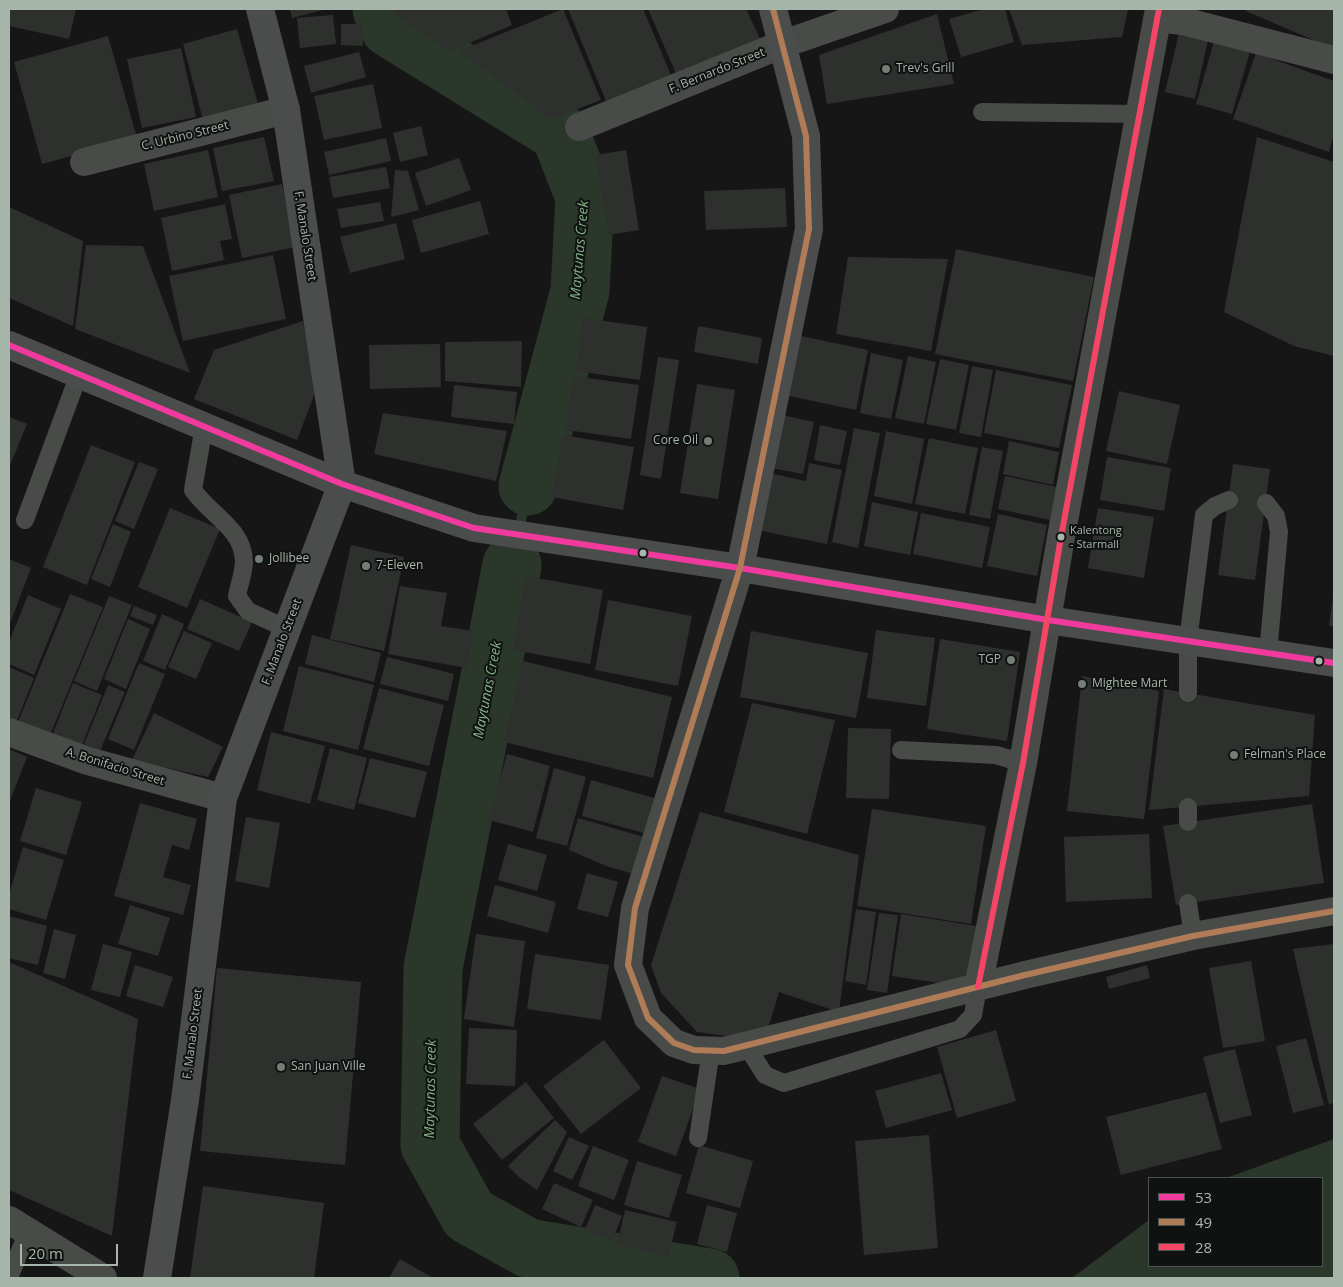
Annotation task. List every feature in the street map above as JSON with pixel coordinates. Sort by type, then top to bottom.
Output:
[{"type":"main road","name":"F. Manalo Street","points":[[157,1278],[184,1100],[222,798],[342,484],[286,110],[260,9]]},
{"type":"main road","points":[[740,568],[809,229],[806,136],[773,9]]},
{"type":"main road","points":[[9,345],[342,484],[474,528],[740,568],[1048,620],[1334,663]]},
{"type":"street","name":"F. Bernardo Street","points":[[579,127],[783,44],[885,9]]},
{"type":"street","points":[[978,987],[1023,763],[1061,537],[1159,13],[1334,60]]},
{"type":"street","name":"C. Urbino Street","points":[[84,162],[286,110]]},
{"type":"street","points":[[740,568],[635,908],[628,965],[644,1010],[659,1030],[674,1043],[694,1050],[724,1051],[978,987],[1193,936],[1334,911]]},
{"type":"street","name":"A. Bonifacio Street","points":[[9,732],[88,761],[222,798]]},
{"type":"street","points":[[18,1225],[103,1278]]},
{"type":"lane","points":[[982,112],[1140,114]]},
{"type":"lane","points":[[25,520],[79,374]]},
{"type":"lane","points":[[204,426],[193,490],[202,504],[226,523],[242,544],[244,563],[237,596],[248,611],[287,629]]},
{"type":"lane","points":[[1188,693],[1188,641],[1204,515],[1215,506],[1229,500]]},
{"type":"lane","points":[[1266,503],[1276,516],[1280,532],[1268,653]]},
{"type":"lane","points":[[901,750],[996,755],[1023,763]]},
{"type":"lane","points":[[1188,903],[1193,936]]},
{"type":"lane","points":[[746,1045],[765,1075],[784,1083],[960,1029],[973,1014],[978,987]]},
{"type":"lane","points":[[698,1138],[711,1050]]},
{"type":"lane","points":[[9,1278],[18,1225]]},
{"type":"shaded area","points":[[1334,1139],[1334,1278],[1072,1278],[1148,1221],[1148,1267],[1323,1267],[1323,1177],[1229,1177]]},
{"type":"building","points":[[9,9],[76,9],[69,39],[9,26]]},
{"type":"building","points":[[290,9],[326,9],[292,18]]},
{"type":"building","points":[[395,9],[506,9],[512,25],[450,51],[393,13]]},
{"type":"building","points":[[563,9],[601,100],[551,119],[459,51]]},
{"type":"building","points":[[568,9],[643,9],[671,75],[606,101]]},
{"type":"building","points":[[648,9],[746,9],[762,43],[678,78]]},
{"type":"building","points":[[984,9],[1005,9],[1014,42],[961,57],[949,19]]},
{"type":"building","points":[[1009,9],[1128,9],[1122,37],[1022,45]]},
{"type":"building","points":[[1247,9],[1334,9],[1334,49],[1246,11]]},
{"type":"building","name":"Trev's Grill","points":[[937,14],[954,84],[827,104],[819,55]]},
{"type":"building","points":[[333,15],[336,44],[300,48],[297,18]]},
{"type":"building","points":[[341,24],[362,24],[363,46],[341,45]]},
{"type":"building","points":[[237,29],[258,104],[203,120],[183,44]]},
{"type":"building","points":[[1179,33],[1208,40],[1195,99],[1165,92]]},
{"type":"building","points":[[108,36],[137,138],[42,164],[14,62]]},
{"type":"building","points":[[1215,38],[1251,48],[1232,114],[1196,104]]},
{"type":"building","points":[[181,48],[196,117],[142,128],[127,59]]},
{"type":"building","points":[[359,52],[366,77],[311,93],[304,66]]},
{"type":"building","points":[[1256,53],[1334,81],[1334,132],[1329,152],[1233,119]]},
{"type":"building","points":[[373,84],[382,128],[324,140],[314,96]]},
{"type":"building","points":[[421,126],[428,155],[400,162],[393,133]]},
{"type":"building","points":[[264,137],[274,181],[222,191],[213,148]]},
{"type":"building","points":[[1257,137],[1334,162],[1334,356],[1294,346],[1224,312]]},
{"type":"building","points":[[386,138],[391,161],[329,175],[324,152]]},
{"type":"building","points":[[208,150],[218,197],[154,211],[144,164]]},
{"type":"building","points":[[626,150],[639,230],[609,235],[596,155]]},
{"type":"building","points":[[459,158],[471,190],[426,206],[415,173]]},
{"type":"building","points":[[386,167],[390,188],[333,198],[329,177]]},
{"type":"building","points":[[395,170],[408,171],[419,210],[391,217]]},
{"type":"building","points":[[282,184],[296,247],[242,258],[229,195]]},
{"type":"building","points":[[785,188],[787,227],[706,230],[704,191]]},
{"type":"building","points":[[480,201],[489,234],[421,253],[412,220]]},
{"type":"building","points":[[380,202],[384,221],[341,228],[337,209]]},
{"type":"building","points":[[225,204],[232,239],[220,241],[224,260],[172,271],[161,218]]},
{"type":"building","points":[[9,207],[83,241],[73,326],[9,298]]},
{"type":"building","points":[[396,223],[405,259],[350,273],[340,237]]},
{"type":"building","points":[[86,245],[143,246],[190,373],[75,329]]},
{"type":"building","points":[[956,249],[1094,277],[1073,381],[935,354]]},
{"type":"building","points":[[273,255],[286,319],[183,341],[169,276]]},
{"type":"building","points":[[848,257],[948,259],[931,351],[836,334]]},
{"type":"building","points":[[583,318],[647,327],[640,380],[576,371]]},
{"type":"building","points":[[303,321],[316,390],[297,440],[194,399],[214,350]]},
{"type":"building","points":[[698,326],[762,338],[758,364],[694,352]]},
{"type":"building","points":[[801,336],[868,350],[856,410],[789,396]]},
{"type":"building","points":[[522,341],[521,387],[445,381],[445,342]]},
{"type":"building","points":[[440,344],[441,387],[370,389],[369,345]]},
{"type":"building","points":[[871,353],[903,360],[891,419],[860,413]]},
{"type":"building","points":[[908,356],[936,362],[924,424],[895,418]]},
{"type":"building","points":[[658,357],[679,360],[661,479],[640,475]]},
{"type":"building","points":[[940,359],[969,365],[956,430],[926,424]]},
{"type":"building","points":[[972,366],[993,370],[981,437],[959,433]]},
{"type":"building","points":[[996,370],[1072,385],[1059,448],[984,433]]},
{"type":"building","points":[[573,376],[639,385],[631,439],[566,430]]},
{"type":"building","name":"Core Oil","points":[[697,384],[735,390],[718,499],[680,493]]},
{"type":"building","points":[[454,385],[517,392],[514,424],[451,417]]},
{"type":"building","points":[[1119,391],[1180,405],[1167,464],[1106,451]]},
{"type":"building","points":[[383,413],[507,431],[496,481],[374,454]]},
{"type":"building","points":[[782,415],[814,422],[803,474],[771,468]]},
{"type":"building","points":[[9,417],[27,424],[9,468]]},
{"type":"building","points":[[820,425],[847,431],[840,465],[814,460]]},
{"type":"building","points":[[854,428],[880,433],[858,548],[832,542]]},
{"type":"building","points":[[886,431],[924,439],[912,504],[874,496]]},
{"type":"building","points":[[563,435],[634,447],[623,510],[552,497]]},
{"type":"building","points":[[929,438],[978,448],[965,514],[915,504]]},
{"type":"building","points":[[1009,441],[1059,452],[1053,485],[1003,474]]},
{"type":"building","points":[[91,445],[135,462],[87,585],[43,567]]},
{"type":"building","points":[[982,447],[1003,451],[990,519],[969,515]]},
{"type":"building","points":[[1107,457],[1171,468],[1164,511],[1100,500]]},
{"type":"building","points":[[139,462],[158,469],[134,529],[115,521]]},
{"type":"building","points":[[809,463],[842,470],[827,544],[757,530],[769,473],[806,481]]},
{"type":"building","points":[[1233,464],[1270,469],[1255,580],[1218,575]]},
{"type":"building","points":[[1005,476],[1057,487],[1050,520],[998,509]]},
{"type":"building","points":[[872,502],[918,512],[910,555],[864,546]]},
{"type":"building","points":[[170,508],[220,529],[187,608],[138,587]]},
{"type":"building","points":[[1098,508],[1154,517],[1144,578],[1088,568]]},
{"type":"building","points":[[921,513],[990,527],[982,568],[913,554]]},
{"type":"building","points":[[998,514],[1047,525],[1037,576],[987,566]]},
{"type":"building","points":[[113,524],[131,532],[110,587],[91,579]]},
{"type":"building","points":[[351,545],[404,557],[384,651],[330,639]]},
{"type":"building","points":[[9,559],[31,568],[9,626]]},
{"type":"building","points":[[526,576],[603,590],[590,664],[513,650]]},
{"type":"building","points":[[400,586],[447,593],[441,626],[473,631],[467,668],[388,654]]},
{"type":"building","points":[[70,594],[103,607],[48,740],[16,727]]},
{"type":"building","points":[[28,595],[61,609],[34,675],[9,664],[9,642]]},
{"type":"building","points":[[109,596],[132,605],[97,691],[74,681]]},
{"type":"building","points":[[1333,596],[1334,626],[1329,626]]},
{"type":"building","points":[[200,599],[252,622],[239,651],[187,629]]},
{"type":"building","points":[[608,600],[692,616],[678,686],[595,670]]},
{"type":"building","points":[[134,606],[157,615],[153,625],[130,616]]},
{"type":"building","points":[[162,614],[184,624],[165,670],[143,661]]},
{"type":"building","points":[[128,619],[150,629],[126,689],[104,679]]},
{"type":"building","points":[[876,630],[935,638],[926,706],[867,698]]},
{"type":"building","points":[[184,631],[212,643],[196,679],[168,667]]},
{"type":"building","points":[[751,631],[868,653],[856,718],[740,697]]},
{"type":"building","points":[[312,635],[381,653],[374,682],[305,664]]},
{"type":"building","points":[[940,639],[1020,652],[1007,741],[927,729]]},
{"type":"building","points":[[387,657],[454,674],[448,701],[380,684]]},
{"type":"building","points":[[523,661],[672,697],[653,778],[504,742]]},
{"type":"building","points":[[139,663],[165,674],[134,750],[108,739]]},
{"type":"building","points":[[299,666],[374,685],[358,750],[283,731]]},
{"type":"building","points":[[9,667],[34,678],[16,723],[9,720]]},
{"type":"building","points":[[1082,676],[1159,691],[1144,819],[1067,811]]},
{"type":"building","points":[[73,683],[102,695],[82,745],[53,733]]},
{"type":"building","points":[[108,685],[125,692],[100,751],[84,744]]},
{"type":"building","points":[[379,688],[444,705],[429,766],[363,749]]},
{"type":"building","name":"Felman's Place","points":[[1164,689],[1315,715],[1309,796],[1149,810]]},
{"type":"building","points":[[752,703],[835,720],[807,834],[724,812]]},
{"type":"building","points":[[154,713],[223,747],[208,777],[132,760]]},
{"type":"building","points":[[848,728],[891,729],[889,799],[846,798]]},
{"type":"building","points":[[271,732],[325,746],[310,804],[257,790]]},
{"type":"building","points":[[330,748],[367,758],[354,810],[317,800]]},
{"type":"building","points":[[9,749],[27,757],[9,803]]},
{"type":"building","points":[[507,754],[550,766],[533,832],[489,820]]},
{"type":"building","points":[[370,758],[427,772],[415,818],[358,803]]},
{"type":"building","points":[[554,768],[586,777],[567,846],[536,838]]},
{"type":"building","points":[[591,780],[661,800],[651,835],[582,816]]},
{"type":"building","points":[[36,788],[82,802],[66,855],[20,841]]},
{"type":"building","points":[[140,803],[197,819],[189,850],[172,845],[163,877],[191,885],[183,915],[114,896]]},
{"type":"building","points":[[1312,804],[1324,883],[1176,905],[1163,826]]},
{"type":"building","points":[[872,809],[986,826],[971,924],[857,906]]},
{"type":"building","points":[[700,812],[859,855],[839,1012],[779,992],[768,1028],[727,1036],[697,1032],[661,993],[651,965]]},
{"type":"building","points":[[246,817],[280,823],[269,888],[235,881]]},
{"type":"building","points":[[578,818],[651,839],[641,876],[606,866],[569,850]]},
{"type":"building","points":[[1149,834],[1152,898],[1066,902],[1064,837]]},
{"type":"building","points":[[508,844],[547,855],[537,891],[498,880]]},
{"type":"building","points":[[23,847],[64,860],[46,920],[9,909],[9,895]]},
{"type":"building","points":[[587,873],[618,882],[608,917],[577,909]]},
{"type":"building","points":[[495,885],[556,902],[548,933],[487,916]]},
{"type":"building","points":[[130,905],[170,918],[158,956],[118,944]]},
{"type":"building","points":[[856,909],[876,912],[866,985],[845,981]]},
{"type":"building","points":[[879,913],[898,915],[887,993],[867,990]]},
{"type":"building","points":[[901,914],[976,926],[967,987],[892,976]]},
{"type":"building","points":[[9,916],[47,926],[38,965],[9,958]]},
{"type":"building","points":[[54,929],[76,935],[65,979],[43,973]]},
{"type":"building","points":[[476,934],[525,941],[514,1027],[464,1019]]},
{"type":"building","points":[[103,944],[132,952],[120,997],[91,990]]},
{"type":"building","points":[[1334,944],[1334,1102],[1329,1105],[1293,949]]},
{"type":"building","points":[[535,954],[609,965],[601,1020],[527,1009]]},
{"type":"building","points":[[1251,961],[1265,1041],[1223,1048],[1209,968]]},
{"type":"building","points":[[9,962],[138,1019],[112,1236],[9,1190]]},
{"type":"building","points":[[135,965],[173,977],[163,1007],[126,996]]},
{"type":"building","points":[[1147,965],[1150,978],[1109,989],[1106,977]]},
{"type":"building","name":"San Juan Ville","points":[[217,968],[361,982],[345,1165],[200,1151]]},
{"type":"building","points":[[469,1028],[517,1030],[515,1086],[466,1084]]},
{"type":"building","points":[[996,1030],[1016,1101],[957,1118],[937,1047]]},
{"type":"building","points":[[1306,1038],[1324,1105],[1293,1113],[1276,1046]]},
{"type":"building","points":[[604,1040],[641,1088],[581,1134],[543,1086]]},
{"type":"building","points":[[1235,1049],[1252,1115],[1220,1123],[1203,1057]]},
{"type":"building","points":[[941,1073],[952,1110],[886,1128],[875,1091]]},
{"type":"building","points":[[662,1076],[700,1089],[676,1156],[638,1142]]},
{"type":"building","points":[[526,1082],[554,1118],[502,1160],[473,1124]]},
{"type":"building","points":[[1206,1092],[1222,1149],[1121,1175],[1106,1117]]},
{"type":"building","points":[[555,1120],[567,1132],[537,1190],[520,1178],[508,1166]]},
{"type":"building","points":[[929,1135],[938,1248],[864,1255],[855,1141]]},
{"type":"building","points":[[569,1137],[589,1146],[572,1180],[553,1171]]},
{"type":"building","points":[[699,1145],[753,1161],[740,1208],[686,1193]]},
{"type":"building","points":[[593,1146],[629,1160],[614,1200],[578,1186]]},
{"type":"building","points":[[637,1161],[682,1175],[669,1218],[624,1205]]},
{"type":"building","points":[[554,1183],[593,1200],[581,1227],[542,1209]]},
{"type":"building","points":[[203,1186],[324,1203],[314,1278],[190,1278]]},
{"type":"building","points":[[595,1205],[622,1216],[612,1241],[585,1230]]},
{"type":"building","points":[[707,1205],[737,1213],[727,1252],[697,1244]]},
{"type":"building","points":[[625,1210],[677,1222],[668,1257],[617,1244]]},
{"type":"building","points":[[400,1259],[433,1278],[389,1278]]},
{"type":"waterway","name":"Maytunas Creek","points":[[382,9],[390,28],[560,133],[585,197],[580,291],[528,486]]},
{"type":"waterway","name":"Maytunas Creek","points":[[512,565],[528,486]]},
{"type":"waterway","name":"Maytunas Creek","points":[[512,565],[433,968],[430,1145],[469,1215],[528,1248],[710,1278]]},
{"type":"transit line","name":"49","points":[[773,9],[806,136],[809,229],[740,568],[635,908],[628,965],[648,1018],[674,1043],[694,1050],[724,1051],[1025,975],[1193,936],[1334,911]]},
{"type":"transit line","name":"28","points":[[978,987],[1023,763],[1061,537],[1159,9]]},
{"type":"transit line","name":"53","points":[[9,345],[342,484],[474,528],[740,568],[1048,620],[1334,663]]},
{"type":"place","name":"Trev's Grill","points":[[886,69]]},
{"type":"place","name":"Core Oil","points":[[708,441]]},
{"type":"place","name":"Kalentong - Starmall","points":[[1061,537]]},
{"type":"place","name":"Jollibee","points":[[259,559]]},
{"type":"place","name":"7-Eleven","points":[[366,566]]},
{"type":"place","name":"TGP","points":[[1011,660]]},
{"type":"place","name":"Mightee Mart","points":[[1082,684]]},
{"type":"place","name":"Felman's Place","points":[[1234,755]]},
{"type":"place","name":"San Juan Ville","points":[[281,1067]]}]
